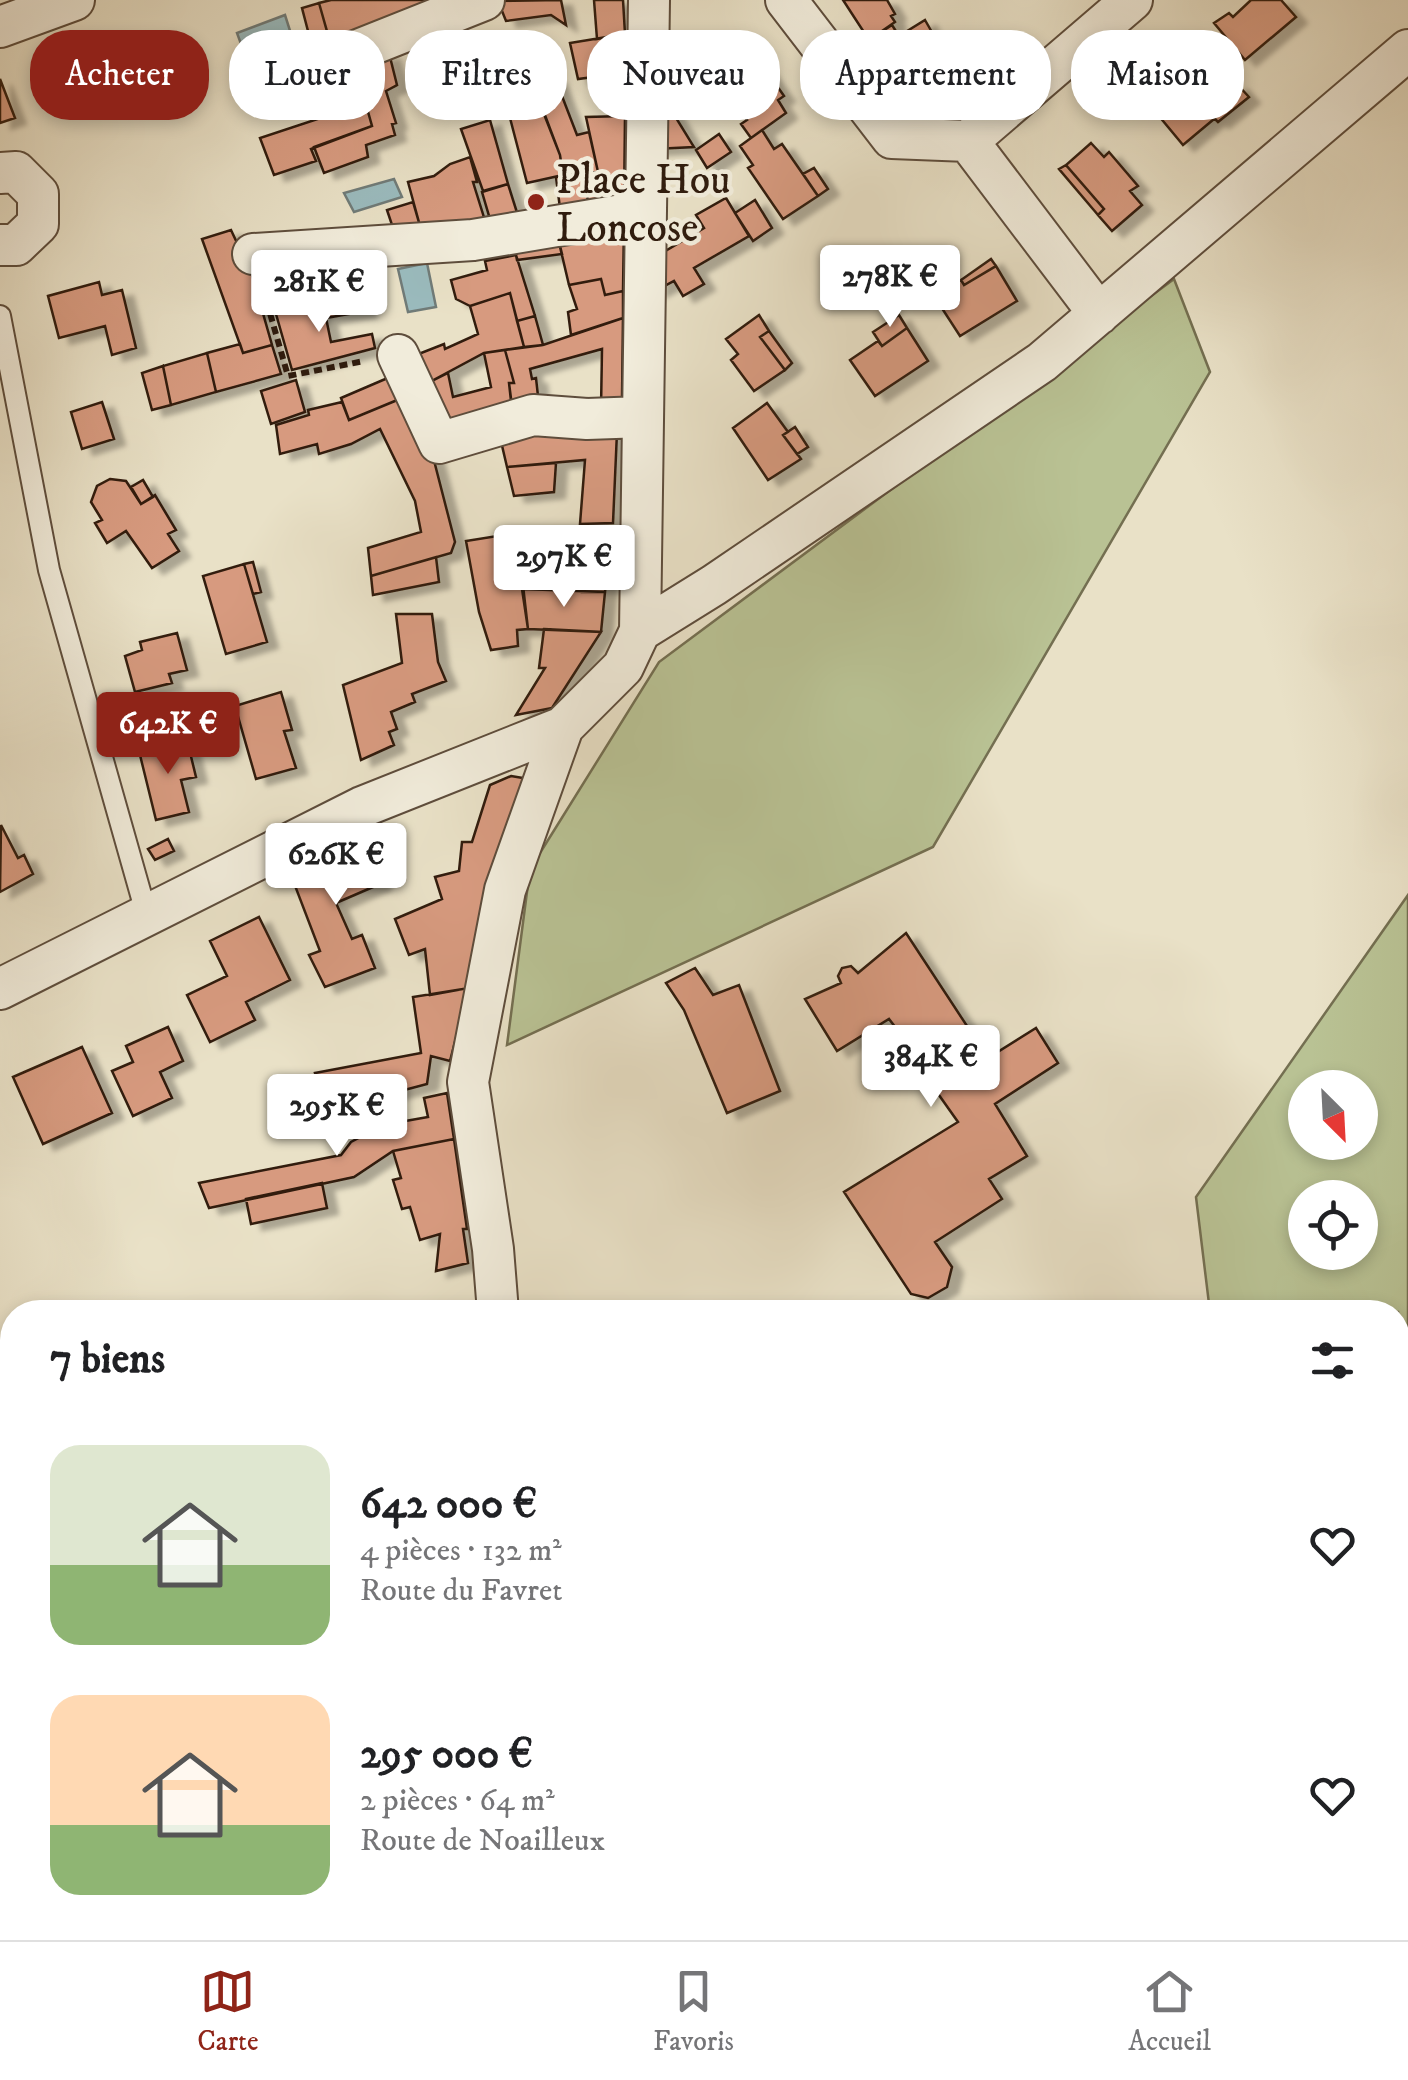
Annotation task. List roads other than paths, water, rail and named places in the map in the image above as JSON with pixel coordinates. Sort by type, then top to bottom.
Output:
[{"type":"street","points":[[0,26],[74,0]]},
{"type":"street","points":[[385,39],[484,0]]},
{"type":"street","points":[[0,990],[362,808],[563,727],[623,668],[640,630],[649,0]]},
{"type":"street","points":[[786,0],[892,138],[968,141],[1132,0]]},
{"type":"street","points":[[640,630],[714,585],[1026,373],[1408,50]]},
{"type":"street","points":[[968,141],[1100,314]]},
{"type":"street","points":[[0,172],[16,172],[38,194],[38,224],[16,245],[0,245]]},
{"type":"street","points":[[254,254],[472,240],[646,212]]},
{"type":"street","points":[[398,355],[440,443],[532,415],[587,419],[643,417]]},
{"type":"street","points":[[497,1300],[468,1082],[504,890],[563,727]]},
{"type":"lane","points":[[0,316],[50,570],[147,916]]},
{"type":"water","points":[[285,15],[290,30],[245,30]]},
{"type":"water","points":[[394,179],[402,197],[354,212],[344,193]]},
{"type":"water","points":[[427,263],[436,307],[408,312],[398,269]]},
{"type":"place","name":"Place Hou Loncose","points":[[536,202]]}]
